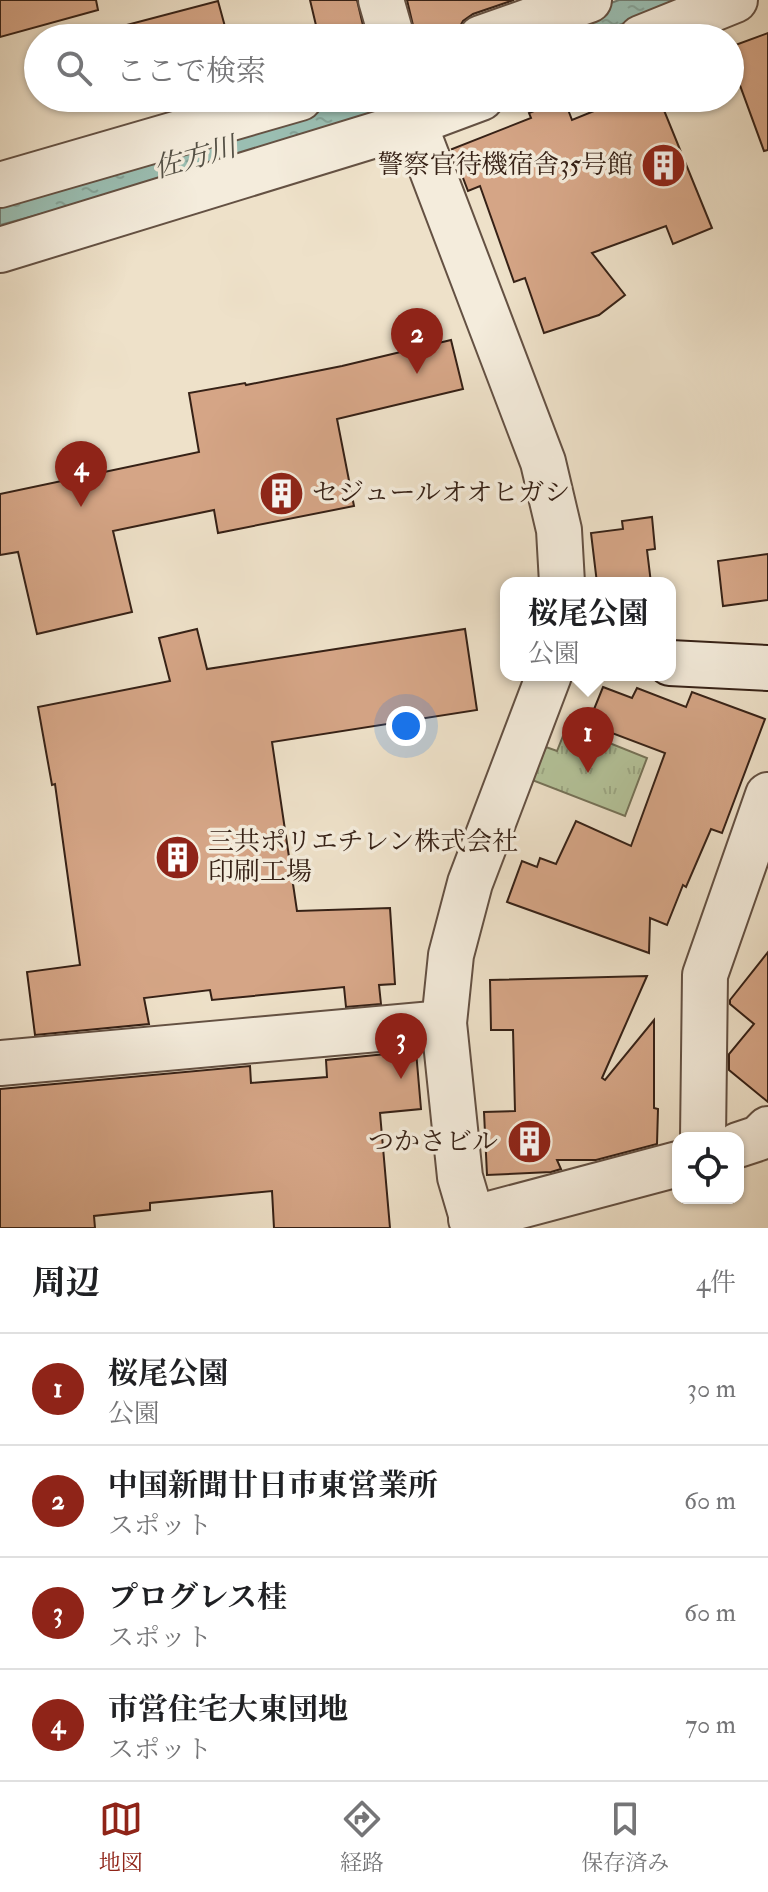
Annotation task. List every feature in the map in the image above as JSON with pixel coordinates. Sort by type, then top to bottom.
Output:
[{"type":"street","points":[[381,0],[388,24]]},
{"type":"street","points":[[577,24],[735,0]]},
{"type":"street","points":[[0,185],[252,112]]},
{"type":"street","points":[[0,250],[404,112]]},
{"type":"street","points":[[411,112],[543,462],[559,530],[562,577]]},
{"type":"street","points":[[676,663],[768,668]]},
{"type":"street","points":[[547,681],[470,883],[451,955],[444,1023],[460,1177],[473,1224],[672,1166]]},
{"type":"street","points":[[703,1132],[705,975],[768,795]]},
{"type":"street","points":[[0,1063],[444,1023]]},
{"type":"street","points":[[744,1143],[759,1138],[768,1129]]},
{"type":"green space","points":[[567,726],[647,758],[625,816],[532,780],[546,747],[557,751]]},
{"type":"water","points":[[619,0],[686,0],[622,24],[554,24]]},
{"type":"water","name":"佐方川","points":[[312,112],[377,112],[96,199],[0,225],[0,200]]},
{"type":"building","points":[[0,0],[96,0],[98,10],[47,24],[24,24],[24,30],[0,37]]},
{"type":"building","points":[[310,0],[357,0],[363,24],[316,24]]},
{"type":"building","points":[[407,0],[514,0],[473,14],[461,24],[413,24]]},
{"type":"building","points":[[218,1],[224,24],[130,24]]},
{"type":"building","points":[[768,33],[768,150],[764,151],[744,96],[744,42]]},
{"type":"building","points":[[532,112],[569,112],[572,120],[592,112],[665,112],[712,228],[673,244],[666,226],[592,253],[625,295],[599,315],[544,333],[525,278],[514,282],[480,186],[468,191],[452,149],[531,118],[529,113]]},
{"type":"building","points":[[451,340],[463,389],[337,419],[354,506],[218,533],[214,510],[113,531],[132,612],[37,634],[18,552],[0,555],[0,494],[199,452],[189,393],[342,366]]},
{"type":"building","points":[[652,517],[655,549],[647,550],[650,577],[596,577],[591,533],[623,529],[622,521]]},
{"type":"building","points":[[768,554],[768,600],[723,606],[718,561]]},
{"type":"building","points":[[197,629],[207,669],[465,629],[477,710],[272,742],[297,911],[390,908],[395,984],[379,985],[381,1004],[346,1007],[344,987],[212,1000],[210,990],[144,998],[149,1024],[35,1035],[27,972],[80,965],[55,784],[52,785],[38,707],[170,681],[159,638]]},
{"type":"building","points":[[603,687],[632,698],[637,688],[686,707],[692,692],[765,719],[722,833],[711,829],[667,925],[650,918],[649,953],[507,902],[522,861],[537,867],[540,858],[556,864],[576,821],[631,846],[665,753],[588,724]]},
{"type":"building","points":[[768,952],[768,1102],[729,1070],[729,1054],[754,1024],[730,1004],[730,1000]]},
{"type":"building","points":[[647,976],[602,1078],[605,1080],[654,1020],[657,1144],[596,1160],[557,1160],[561,1169],[551,1172],[487,1175],[484,1112],[515,1111],[513,1030],[491,1030],[490,980]]},
{"type":"building","points":[[416,1051],[421,1109],[380,1113],[390,1228],[274,1228],[272,1191],[150,1203],[150,1210],[94,1216],[95,1228],[0,1228],[0,1089],[250,1066],[251,1083],[327,1077],[326,1060]]},
{"type":"place","name":"警察官待機宿舎35号館","points":[[664,165]]},
{"type":"place","name":"中国新聞廿日市東営業所","points":[[417,374]]},
{"type":"place","name":"セジュールオオヒガシ","points":[[281,493]]},
{"type":"place","name":"市営住宅大東団地","points":[[81,507]]},
{"type":"place","name":"桜尾公園","points":[[588,773]]},
{"type":"place","name":"三共ポリエチレン株式会社 印刷工場","points":[[177,857]]},
{"type":"place","name":"プログレス桂","points":[[401,1079]]},
{"type":"place","name":"つかさビル","points":[[529,1142]]}]
